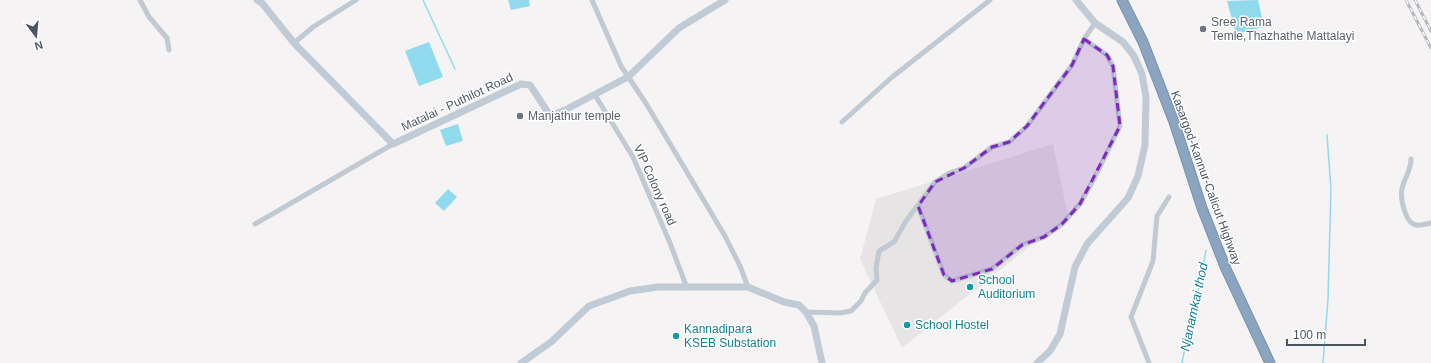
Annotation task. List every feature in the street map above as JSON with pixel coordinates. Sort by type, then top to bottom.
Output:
[{"type":"highway","name":"Kasargod-Kannur-Calicut Highway","points":[[1122,0],[1143,42],[1174,122],[1202,208],[1226,269],[1270,363]]},
{"type":"street","points":[[140,0],[149,17],[167,38],[169,50]]},
{"type":"street","name":"Matalai - Puthilot Road","points":[[257,0],[262,3],[294,43],[393,144],[521,84],[530,84],[549,114],[554,115],[628,77],[679,28],[725,0]]},
{"type":"street","points":[[294,43],[313,27],[356,0]]},
{"type":"street","points":[[592,0],[621,66],[647,105],[724,236],[740,266],[748,287]]},
{"type":"street","points":[[842,122],[891,78],[990,0]]},
{"type":"street","points":[[1037,363],[1050,351],[1060,334],[1075,267],[1087,244],[1128,198],[1138,176],[1145,144],[1146,97],[1139,68],[1134,56],[1123,42],[1095,23],[1076,0]]},
{"type":"street","points":[[806,312],[840,313],[851,310],[861,301],[865,293],[877,280],[876,268],[879,251],[894,242],[935,182],[949,173],[964,168],[992,147],[1009,142],[1027,126],[1072,65],[1084,39],[1095,23]]},
{"type":"street","points":[[918,206],[944,275],[952,281],[992,269],[1022,245],[1044,237],[1062,224],[1080,204],[1111,148],[1120,126],[1113,66],[1107,55],[1084,39]]},
{"type":"street","name":"VIP Colony road","points":[[595,95],[633,157],[670,243],[687,288]]},
{"type":"street","points":[[255,224],[393,144]]},
{"type":"street","points":[[1411,159],[1411,167],[1401,194],[1408,219],[1412,224],[1417,226],[1431,223]]},
{"type":"street","points":[[1149,363],[1130,317],[1152,261],[1157,216],[1169,197]]},
{"type":"street","points":[[521,363],[551,342],[589,306],[607,298],[643,288],[748,287],[784,302],[799,305],[806,312],[814,326],[822,363]]},
{"type":"highlighted area","points":[[1084,39],[1107,55],[1113,66],[1120,126],[1080,204],[1062,224],[1044,237],[1022,245],[992,269],[952,281],[944,275],[918,206],[935,182],[964,168],[992,147],[1009,142],[1027,126],[1072,65]]},
{"type":"shaded area","points":[[1053,144],[1068,216],[902,348],[860,259],[876,199]]},
{"type":"water","points":[[508,0],[529,0],[530,6],[511,10]]},
{"type":"water","points":[[1258,0],[1264,27],[1236,34],[1227,1]]},
{"type":"water","points":[[429,42],[443,77],[419,86],[405,51]]},
{"type":"water","points":[[458,124],[463,141],[446,146],[440,130]]},
{"type":"water","points":[[448,189],[457,197],[444,211],[435,203]]},
{"type":"waterway","points":[[423,0],[455,69]]},
{"type":"waterway","points":[[1323,363],[1328,299],[1331,189],[1327,135]]},
{"type":"waterway","name":"Njanamkai thod","points":[[1182,363],[1206,250]]},
{"type":"railway","points":[[1406,0],[1431,48]]},
{"type":"railway","points":[[1415,0],[1431,31]]},
{"type":"place","name":"Sree Rama Temle,Thazhathe Mattalayi","points":[[1203,29]]},
{"type":"place","name":"Manjathur temple","points":[[520,116]]},
{"type":"place","name":"School Auditorium","points":[[970,287]]},
{"type":"place","name":"School Hostel","points":[[907,325]]},
{"type":"place","name":"Kannadipara KSEB Substation","points":[[676,336]]}]
